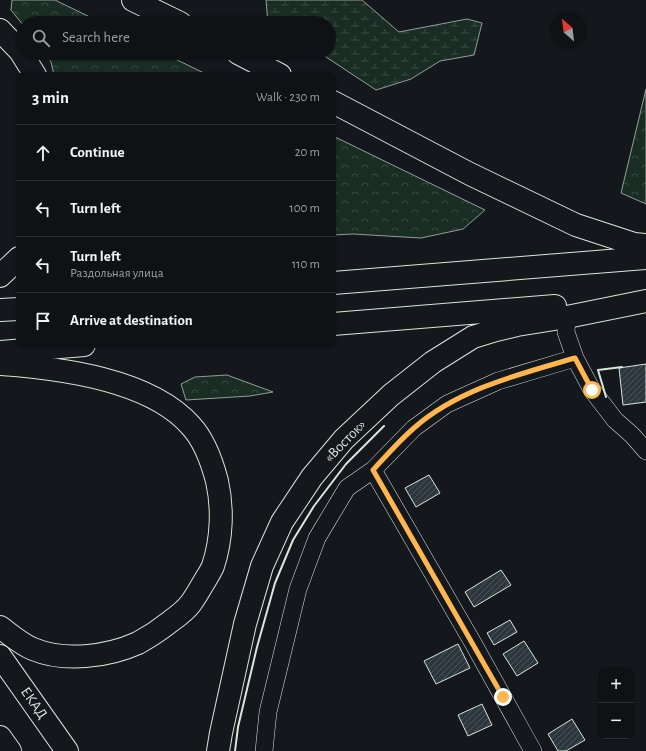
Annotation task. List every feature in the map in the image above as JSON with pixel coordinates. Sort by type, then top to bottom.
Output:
[{"type":"main road","points":[[133,0],[166,16]]},
{"type":"main road","points":[[0,30],[16,47]]},
{"type":"main road","points":[[26,60],[33,72]]},
{"type":"main road","points":[[251,60],[274,72]]},
{"type":"main road","points":[[336,104],[470,174],[576,225],[634,244],[646,245]]},
{"type":"main road","points":[[336,283],[646,258]]},
{"type":"main road","points":[[0,276],[16,261]]},
{"type":"main road","points":[[336,324],[646,300]]},
{"type":"main road","name":"«Восток»","points":[[218,751],[245,624],[262,566],[282,522],[312,477],[344,439],[391,395],[433,362],[473,337],[517,325],[567,317],[646,300]]},
{"type":"main road","points":[[0,310],[16,309]]},
{"type":"main road","points":[[0,352],[48,348]]},
{"type":"main road","points":[[0,364],[21,365],[76,373],[110,381],[157,400],[174,411],[191,425],[202,440],[215,474],[220,493],[221,512],[220,532],[213,566],[191,604],[181,614],[138,643],[97,655],[84,657],[65,656],[34,650],[21,643],[0,627]]},
{"type":"main road","name":"ЕКАД","points":[[0,656],[67,751]]},
{"type":"main road","points":[[0,737],[10,751]]},
{"type":"street","points":[[567,317],[566,332],[575,358],[592,390],[615,420],[632,435],[646,451]]},
{"type":"street","points":[[264,751],[268,712],[298,589],[317,538],[347,488],[373,470],[414,428],[447,404],[498,381],[575,358]]},
{"type":"street","points":[[373,470],[473,643],[533,751]]},
{"type":"green space","points":[[12,0],[55,0],[88,16],[16,16],[11,10]]},
{"type":"green space","points":[[266,0],[362,0],[399,32],[467,19],[482,23],[474,55],[440,61],[411,79],[376,90],[331,60],[336,60],[336,16],[267,16]]},
{"type":"green space","points":[[49,60],[177,60],[202,72],[53,72]]},
{"type":"green space","points":[[646,89],[646,204],[621,193]]},
{"type":"green space","points":[[336,137],[485,210],[463,229],[421,238],[353,234],[336,235]]},
{"type":"green space","points":[[227,375],[273,392],[250,396],[186,400],[181,384],[195,377]]},
{"type":"building","points":[[646,364],[646,402],[623,405],[619,368]]},
{"type":"building","points":[[429,475],[440,493],[416,507],[405,488]]},
{"type":"building","points":[[501,570],[511,585],[474,607],[465,592]]},
{"type":"building","points":[[510,620],[517,632],[494,645],[487,633]]},
{"type":"building","points":[[524,641],[538,663],[517,676],[503,654]]},
{"type":"building","points":[[458,644],[470,668],[436,684],[424,661]]},
{"type":"building","points":[[482,704],[492,725],[468,736],[458,715]]},
{"type":"building","points":[[572,719],[585,740],[566,751],[558,751],[548,734]]},
{"type":"wall","points":[[606,397],[598,370],[622,367]]},
{"type":"wall","points":[[235,751],[238,727],[257,647],[275,583],[293,540],[314,506],[346,464],[384,426]]},
{"type":"route","points":[[503,697],[373,470],[414,428],[447,404],[498,381],[575,358],[592,390]]}]
